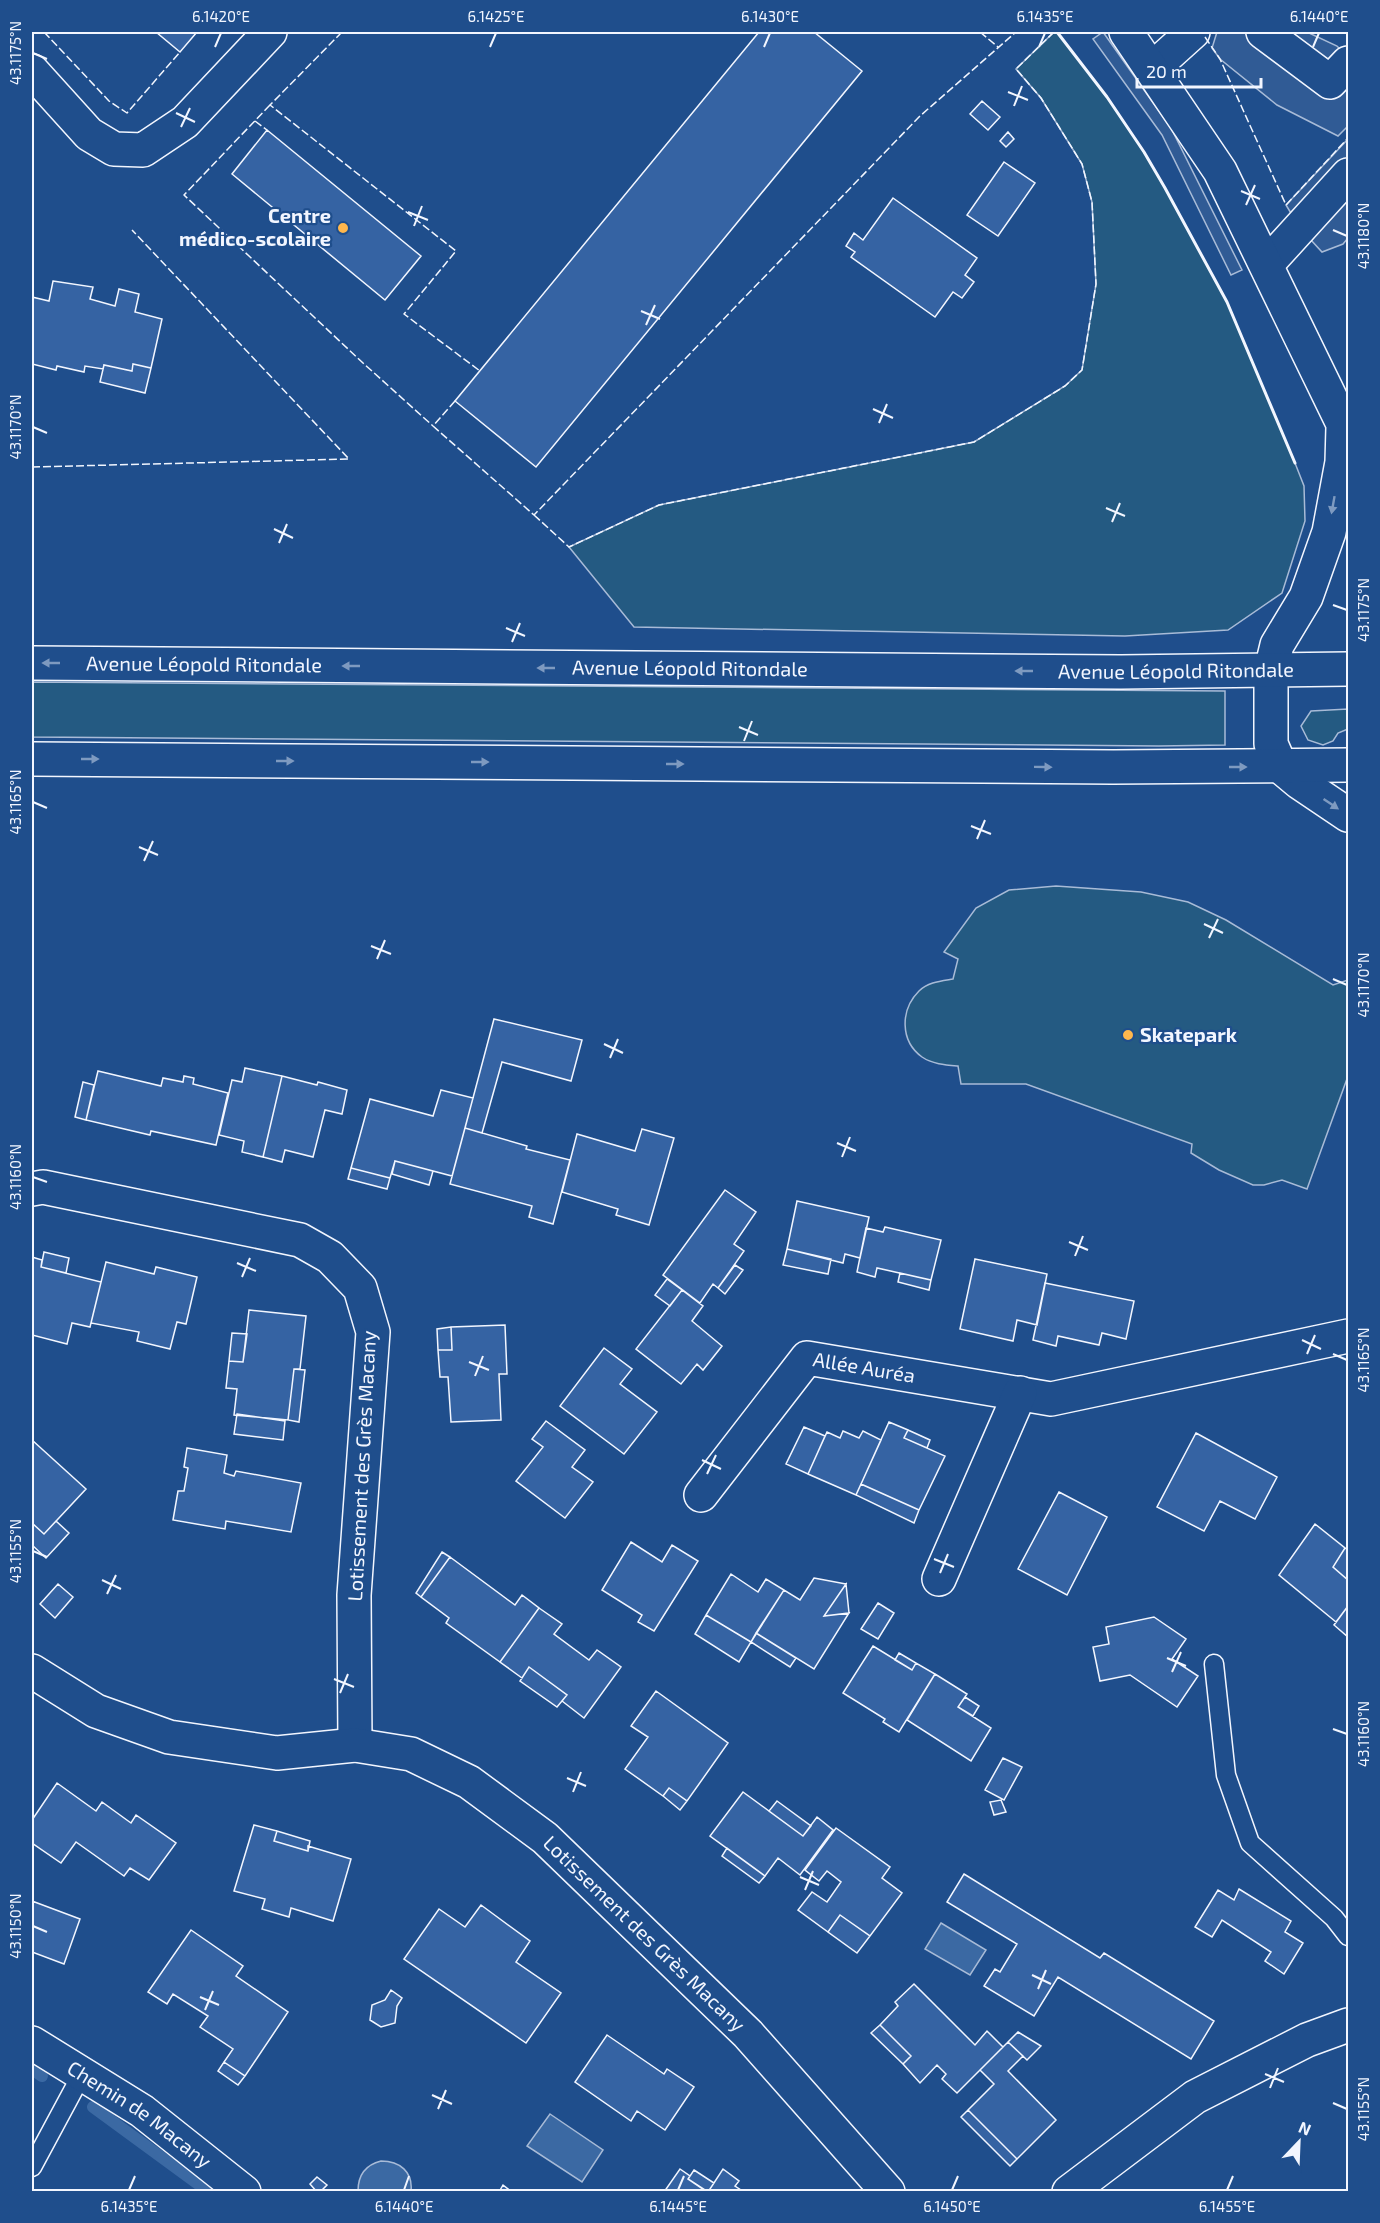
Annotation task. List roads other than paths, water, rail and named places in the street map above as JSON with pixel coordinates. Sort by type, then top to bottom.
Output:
[{"type":"main road","points":[[32,71],[89,134],[114,149],[143,150],[185,122],[270,32]]},
{"type":"main road","points":[[1126,32],[1220,171],[1346,431],[1329,532],[1306,597],[1277,645],[1271,670],[1271,744],[1281,767],[1348,815]]},
{"type":"main road","points":[[1152,69],[1193,32]]},
{"type":"main road","points":[[1263,32],[1330,82],[1348,63]]},
{"type":"main road","points":[[1267,264],[1348,175]]},
{"type":"main road","name":"Avenue Léopold Ritondale","points":[[32,663],[1110,672],[1348,669]]},
{"type":"main road","points":[[32,759],[1101,767],[1348,765]]},
{"type":"main road","name":"Lotissement des Grès Macany","points":[[32,1189],[43,1187],[300,1240],[330,1257],[360,1288],[372,1332],[354,1595],[355,1745]]},
{"type":"main road","name":"Allée Auréa","points":[[701,1495],[807,1358],[1051,1399],[1348,1336]]},
{"type":"main road","points":[[939,1579],[1020,1393]]},
{"type":"main road","name":"Lotissement des Grès Macany","points":[[32,1671],[96,1711],[169,1737],[277,1753],[355,1745],[411,1754],[469,1782],[545,1838],[748,2034],[888,2192]]},
{"type":"main road","points":[[1069,2192],[1195,2097],[1307,2040],[1348,2025]]},
{"type":"main road","name":"Chemin de Macany","points":[[32,2043],[142,2111],[244,2192]]},
{"type":"lane","points":[[1214,1664],[1226,1775],[1250,1843],[1334,1918],[1348,1936]]},
{"type":"lane","points":[[32,2167],[82,2074]]},
{"type":"waterway","points":[[32,2069],[42,2076]]},
{"type":"waterway","points":[[93,2107],[209,2192]]},
{"type":"place","name":"Centre médico-scolaire","points":[[343,228]]},
{"type":"place","name":"Skatepark","points":[[1128,1035]]}]
